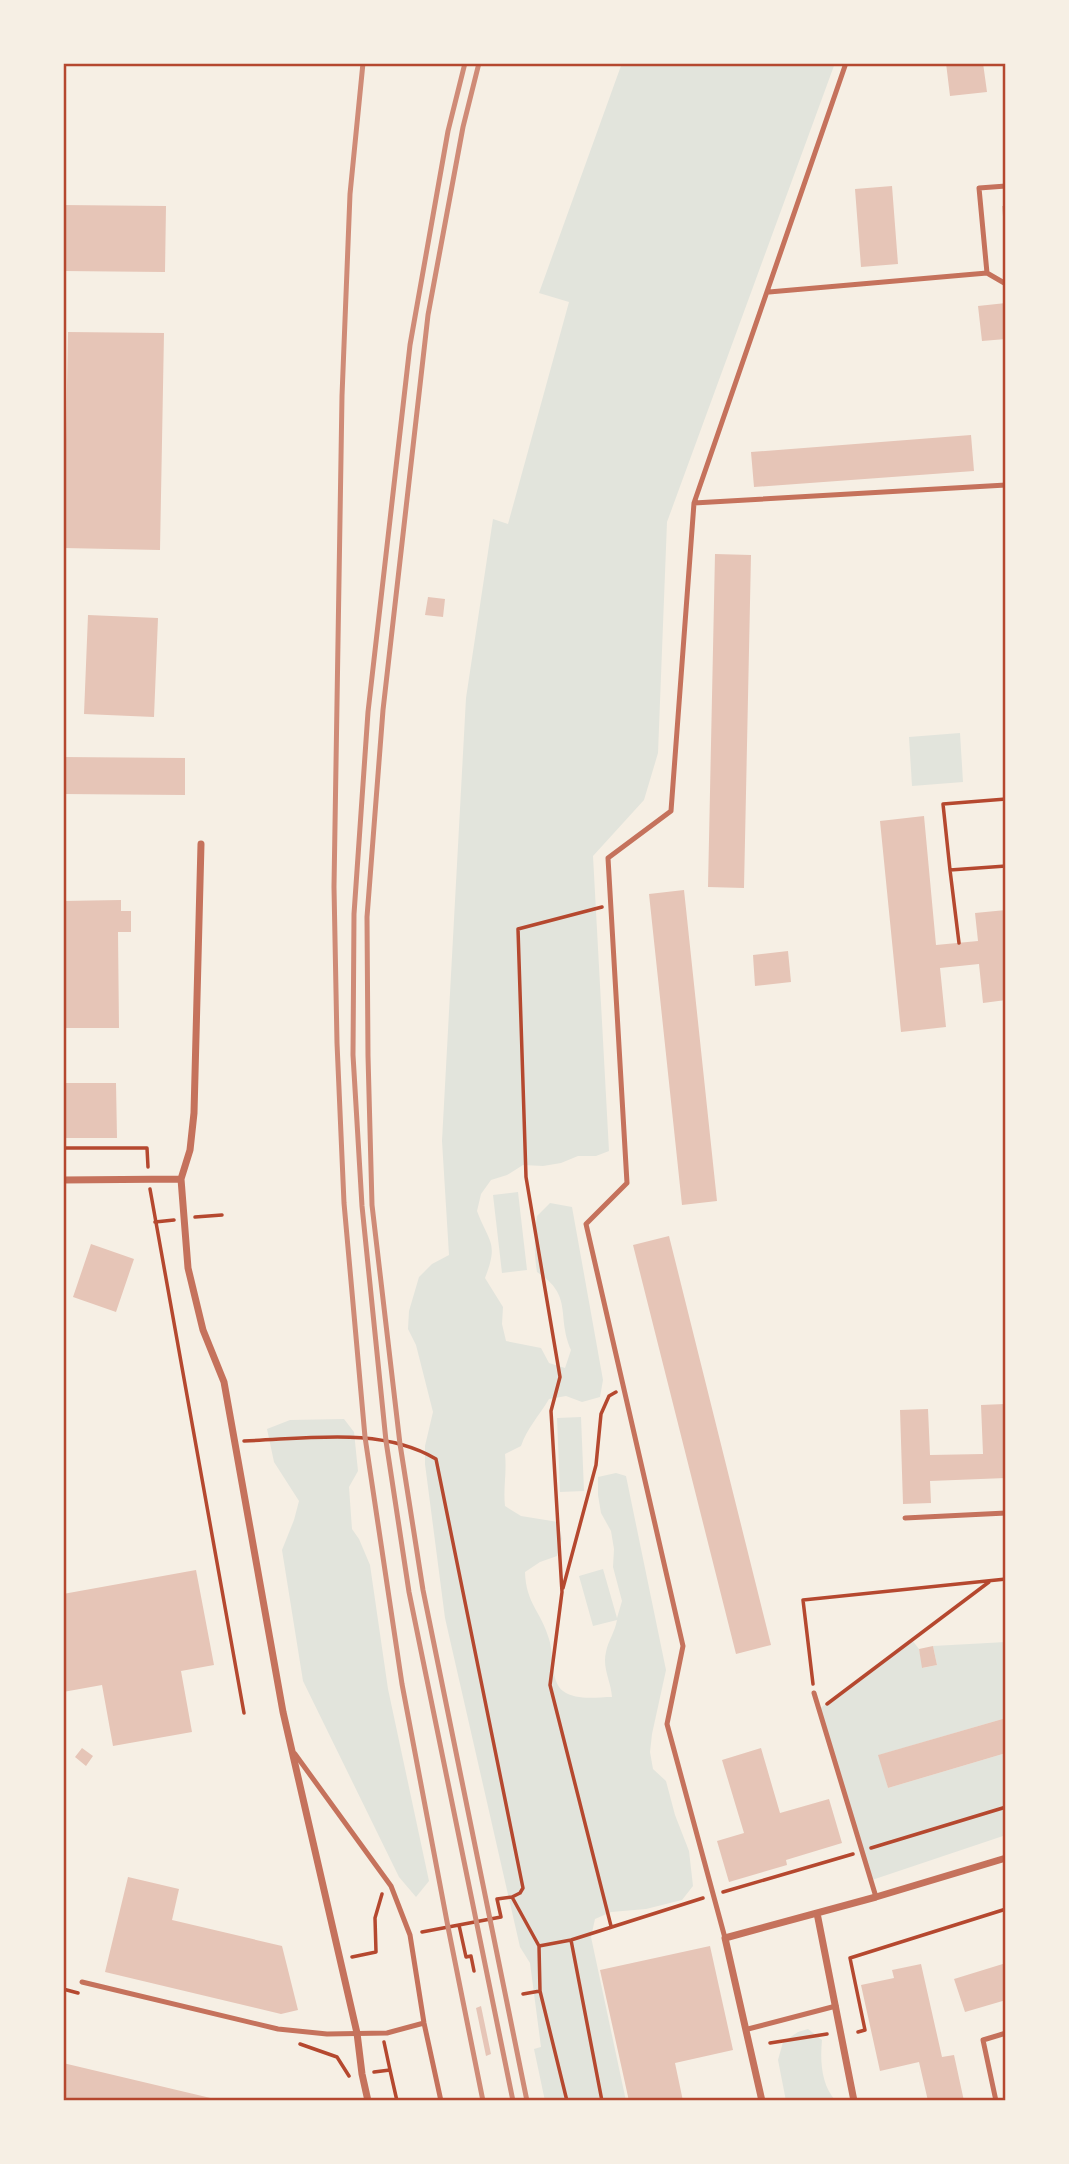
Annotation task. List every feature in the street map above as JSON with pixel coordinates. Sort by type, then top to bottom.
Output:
[{"type":"street","points":[[201,844],[194,1113],[190,1150],[181,1179],[188,1268],[203,1330],[224,1382],[278,1688],[358,2033],[368,2101]]},
{"type":"street","points":[[63,1180],[181,1179]]},
{"type":"street","points":[[762,2101],[748,2029],[725,1938],[1006,1858]]},
{"type":"street","points":[[817,1913],[854,2101]]},
{"type":"lane","points":[[725,1938],[667,1724],[683,1646],[586,1224],[627,1183],[608,858],[671,811],[694,503],[846,63]]},
{"type":"lane","points":[[987,273],[979,188],[1006,186]]},
{"type":"lane","points":[[769,292],[987,273],[1006,284]]},
{"type":"lane","points":[[694,503],[1006,485]]},
{"type":"lane","points":[[905,1517],[1006,1513]]},
{"type":"lane","points":[[814,1693],[876,1897]]},
{"type":"lane","points":[[293,1752],[391,1886],[410,1935],[424,2023],[441,2101]]},
{"type":"lane","points":[[82,1982],[278,2029],[327,2034],[387,2033],[424,2023]]},
{"type":"lane","points":[[748,2029],[836,2006]]},
{"type":"lane","points":[[996,2101],[983,2040],[1006,2033]]},
{"type":"path","points":[[959,943],[943,804],[1006,799]]},
{"type":"path","points":[[950,870],[1006,866]]},
{"type":"path","points":[[562,1592],[551,1411],[560,1377],[526,1177],[517,929],[611,905]]},
{"type":"path","points":[[63,1148],[146,1148],[152,1204],[244,1713]]},
{"type":"path","points":[[611,1926],[551,1685],[562,1592],[596,1465],[601,1414],[609,1396],[623,1387]]},
{"type":"path","points":[[233,1442],[365,1437],[419,1449],[436,1459],[523,1888],[520,1893],[497,1899],[500,1917],[422,1932]]},
{"type":"path","points":[[814,1693],[803,1600],[1006,1579]]},
{"type":"path","points":[[819,1709],[991,1581]]},
{"type":"path","points":[[340,1960],[376,1952],[375,1918],[383,1891],[391,1886]]},
{"type":"path","points":[[538,1946],[571,1940],[713,1895]]},
{"type":"path","points":[[512,1896],[538,1946],[540,1991],[567,2101]]},
{"type":"path","points":[[858,2032],[865,2030],[849,1958],[1006,1909]]},
{"type":"path","points":[[459,1925],[466,1957],[471,1956],[474,1971]]},
{"type":"path","points":[[571,1940],[601,2101]]},
{"type":"path","points":[[523,1994],[540,1991]]},
{"type":"path","points":[[770,2043],[827,2034]]},
{"type":"path","points":[[390,2070],[397,2101]]},
{"type":"shaded area","points":[[622,63],[835,63],[667,522],[658,753],[644,800],[593,856],[609,1151],[543,1166],[523,1165],[507,1175],[491,1180],[481,1194],[477,1211],[492,1249],[485,1278],[503,1307],[502,1324],[506,1341],[541,1348],[549,1363],[565,1368],[571,1350],[560,1298],[556,1289],[537,1272],[535,1237],[537,1216],[550,1203],[572,1207],[603,1380],[600,1397],[582,1402],[566,1396],[549,1399],[521,1446],[505,1454],[505,1506],[521,1516],[558,1522],[562,1539],[557,1556],[540,1562],[525,1572],[528,1592],[551,1645],[554,1674],[559,1687],[574,1696],[612,1697],[605,1658],[617,1620],[593,1626],[579,1576],[603,1569],[617,1618],[622,1601],[613,1567],[611,1531],[601,1513],[598,1477],[616,1473],[626,1476],[666,1670],[650,1752],[653,1769],[666,1781],[689,1851],[693,1886],[682,1900],[646,1909],[611,1912],[595,1919],[591,1937],[626,2101],[545,2101],[534,2049],[541,2047],[530,1963],[520,1947],[445,1618],[425,1464],[425,1446],[433,1412],[416,1345],[408,1329],[409,1311],[419,1277],[432,1264],[449,1255],[442,1141],[466,698],[493,519],[508,524],[569,302],[539,293]]},
{"type":"shaded area","points":[[960,733],[963,782],[912,786],[909,737]]},
{"type":"shaded area","points":[[518,1192],[527,1270],[502,1273],[493,1195]]},
{"type":"shaded area","points":[[581,1417],[584,1491],[560,1492],[557,1418]]},
{"type":"shaded area","points":[[344,1419],[354,1432],[358,1471],[349,1487],[352,1529],[370,1565],[388,1689],[429,1881],[416,1897],[399,1877],[303,1681],[282,1550],[299,1501],[274,1462],[267,1429],[290,1420]]},
{"type":"shaded area","points":[[912,1640],[919,1649],[923,1668],[937,1665],[933,1646],[1006,1642],[1006,1718],[879,1755],[888,1788],[1006,1753],[1006,1835],[872,1880],[819,1709]]},
{"type":"shaded area","points":[[808,2029],[822,2040],[823,2072],[827,2088],[836,2101],[786,2101],[778,2060],[783,2042]]},
{"type":"building","points":[[946,63],[983,63],[987,92],[950,96]]},
{"type":"building","points":[[892,186],[898,264],[861,267],[855,189]]},
{"type":"building","points":[[63,205],[166,206],[165,272],[63,271]]},
{"type":"building","points":[[1002,206],[1006,206],[1006,227],[1004,227]]},
{"type":"building","points":[[1006,303],[1006,339],[982,341],[978,306]]},
{"type":"building","points":[[68,332],[164,333],[160,550],[64,548]]},
{"type":"building","points":[[971,435],[974,471],[754,487],[751,452]]},
{"type":"building","points":[[715,554],[751,555],[744,888],[708,887]]},
{"type":"building","points":[[428,597],[445,599],[443,617],[425,615]]},
{"type":"building","points":[[88,615],[158,618],[154,717],[84,714]]},
{"type":"building","points":[[63,757],[185,758],[185,795],[63,794]]},
{"type":"building","points":[[924,816],[936,945],[978,941],[975,913],[1006,910],[1006,1000],[983,1003],[979,964],[940,968],[946,1027],[901,1032],[880,821]]},
{"type":"building","points":[[684,890],[717,1201],[682,1205],[649,894]]},
{"type":"building","points":[[121,900],[121,911],[131,911],[131,932],[118,932],[119,1028],[63,1028],[63,901]]},
{"type":"building","points":[[788,951],[791,982],[755,986],[753,955]]},
{"type":"building","points":[[63,1083],[116,1083],[117,1138],[63,1138]]},
{"type":"building","points":[[669,1236],[771,1645],[736,1654],[633,1245]]},
{"type":"building","points":[[91,1244],[134,1259],[116,1312],[73,1297]]},
{"type":"building","points":[[1005,1404],[1006,1478],[930,1481],[931,1503],[903,1504],[900,1410],[928,1409],[930,1455],[983,1454],[981,1405]]},
{"type":"building","points":[[196,1570],[214,1665],[181,1671],[192,1732],[113,1746],[102,1685],[63,1692],[63,1594]]},
{"type":"building","points":[[933,1646],[937,1665],[922,1668],[919,1649]]},
{"type":"building","points":[[1006,1718],[1006,1753],[888,1788],[878,1755]]},
{"type":"building","points":[[82,1748],[93,1756],[86,1766],[75,1757]]},
{"type":"building","points":[[761,1748],[780,1813],[829,1799],[842,1843],[786,1860],[787,1865],[729,1882],[717,1841],[744,1833],[722,1760]]},
{"type":"building","points":[[128,1877],[179,1889],[172,1920],[282,1946],[298,2010],[281,2014],[105,1972]]},
{"type":"building","points":[[710,1946],[733,2050],[675,2063],[683,2101],[629,2101],[600,1970]]},
{"type":"building","points":[[1006,1963],[1006,2000],[965,2012],[954,1979]]},
{"type":"building","points":[[921,1964],[942,2057],[954,2055],[964,2101],[928,2101],[919,2062],[880,2071],[861,1985],[894,1978],[892,1970]]},
{"type":"building","points":[[481,2006],[491,2054],[486,2056],[476,2008]]},
{"type":"building","points":[[63,2063],[219,2100],[219,2101],[63,2101]]},
{"type":"railway","points":[[363,63],[350,194],[342,396],[334,887],[344,1203],[365,1437],[402,1684],[483,2101]]},
{"type":"railway","points":[[465,63],[448,131],[410,345],[368,712],[354,914],[353,1055],[362,1206],[386,1441],[409,1592],[513,2101]]},
{"type":"railway","points":[[479,63],[463,127],[428,315],[383,710],[367,917],[368,1056],[372,1205],[400,1444],[423,1590],[527,2101]]}]
